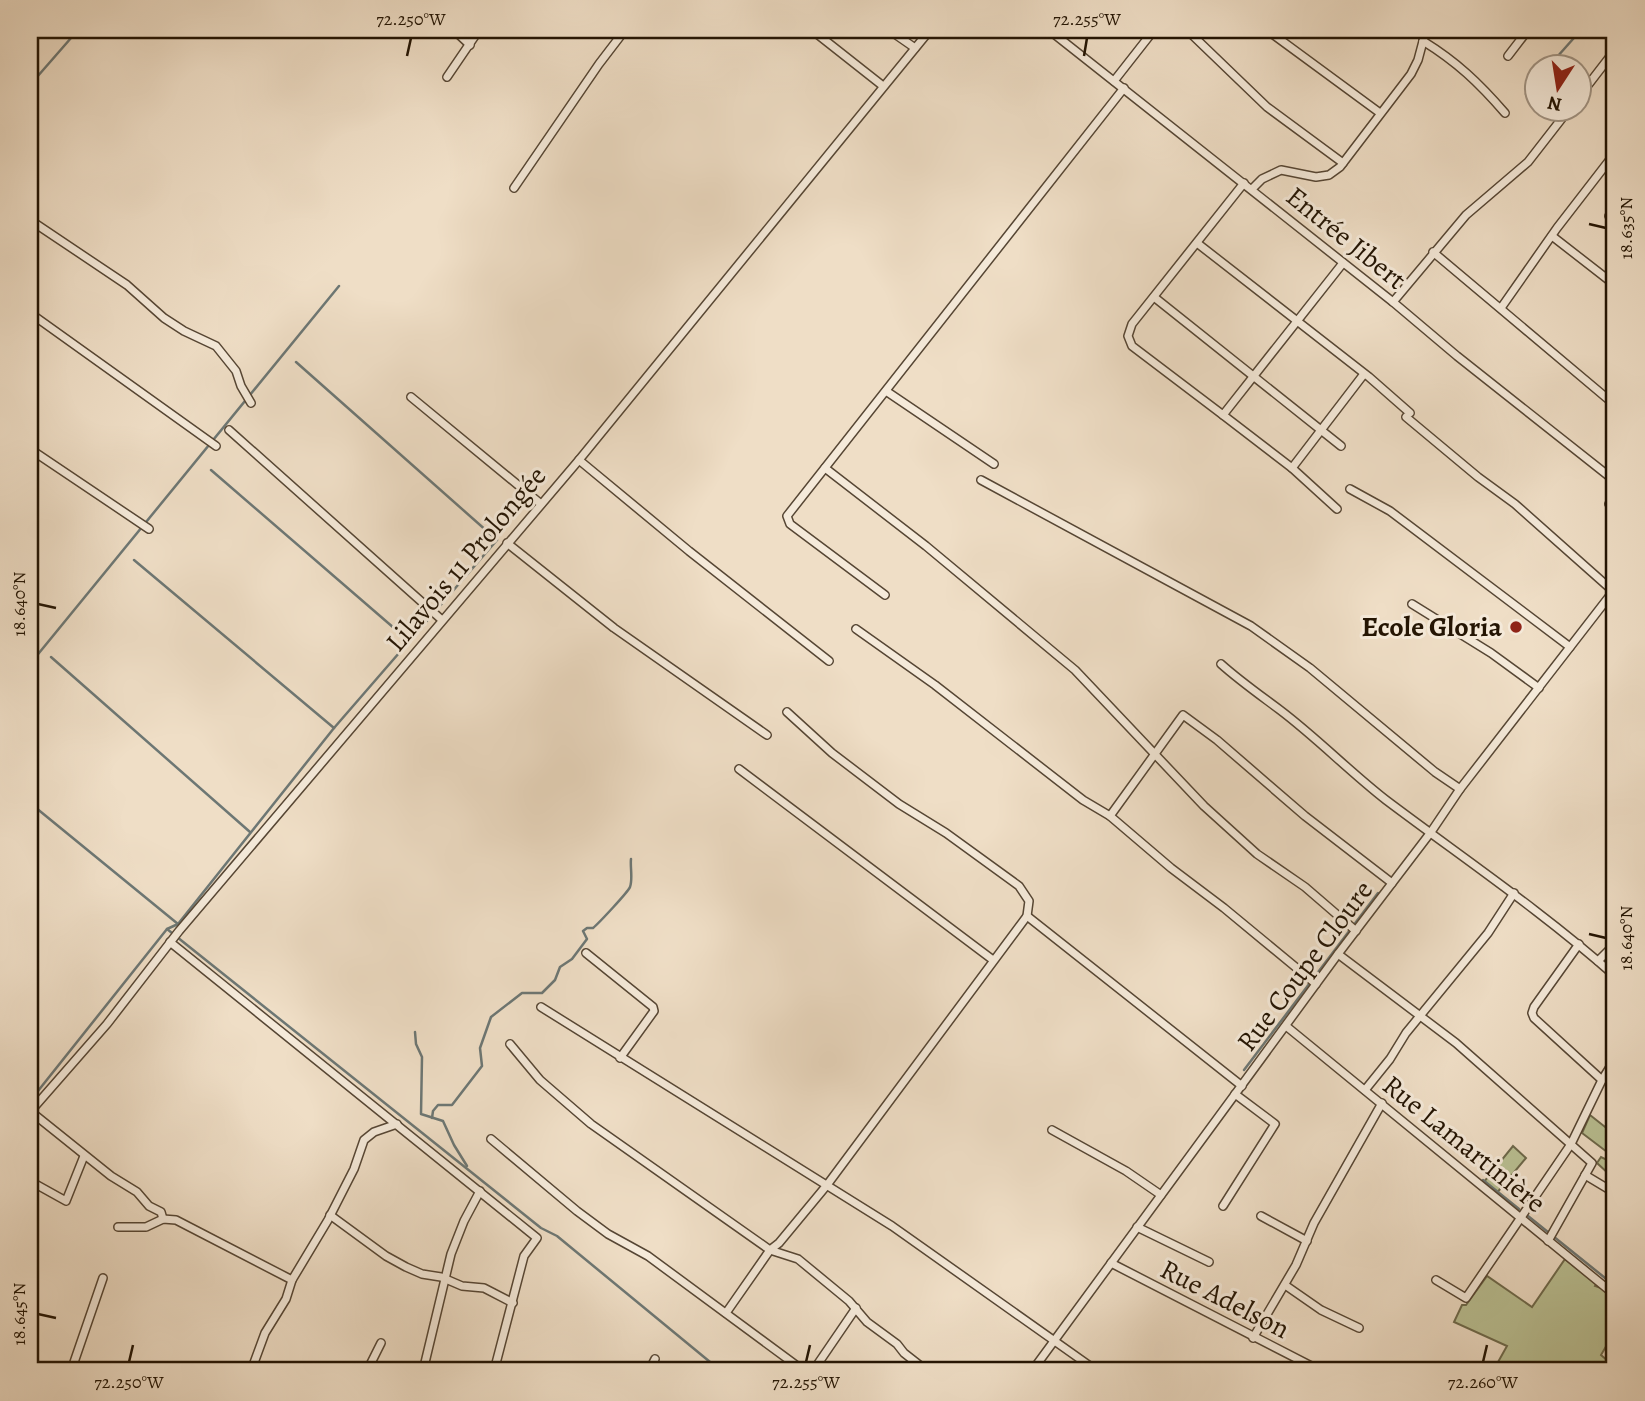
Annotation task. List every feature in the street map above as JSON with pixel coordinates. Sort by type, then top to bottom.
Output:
[{"type":"street","points":[[454,30],[470,45]]},
{"type":"street","points":[[447,77],[479,30]]},
{"type":"street","points":[[514,188],[625,30]]},
{"type":"street","points":[[812,30],[883,86]]},
{"type":"street","points":[[889,30],[915,48]]},
{"type":"street","name":"Lilavois 11 Prolongée","points":[[30,1112],[107,1024],[179,931],[579,460],[930,30]]},
{"type":"street","name":"Entrée Jibert","points":[[1049,30],[1252,189],[1615,481]]},
{"type":"street","points":[[1114,81],[1154,30]]},
{"type":"street","points":[[1187,30],[1267,107],[1343,163]]},
{"type":"street","points":[[1267,30],[1380,113]]},
{"type":"street","points":[[1252,189],[1262,179],[1281,170],[1316,177],[1329,175],[1343,163],[1411,74],[1418,60],[1426,30]]},
{"type":"street","points":[[1508,56],[1528,30]]},
{"type":"street","points":[[1423,41],[1454,61],[1479,83],[1506,113]]},
{"type":"street","points":[[1592,80],[1615,50]]},
{"type":"street","points":[[885,595],[787,522],[789,512],[1124,88]]},
{"type":"street","points":[[1393,302],[1466,215],[1528,162],[1559,122]]},
{"type":"street","points":[[1501,308],[1615,153]]},
{"type":"street","points":[[1244,183],[1132,324],[1128,340],[1161,369],[1292,468],[1337,509]]},
{"type":"street","points":[[1609,216],[1615,208]]},
{"type":"street","points":[[30,220],[127,285],[164,318],[216,346],[236,371],[251,403]]},
{"type":"street","points":[[1552,236],[1615,285]]},
{"type":"street","points":[[1198,243],[1364,374],[1478,477],[1515,504],[1614,590]]},
{"type":"street","points":[[1433,252],[1615,405]]},
{"type":"street","points":[[1223,415],[1343,263]]},
{"type":"street","points":[[1154,297],[1341,446]]},
{"type":"street","points":[[30,313],[216,446]]},
{"type":"street","points":[[1292,468],[1364,374]]},
{"type":"street","points":[[886,391],[994,464]]},
{"type":"street","points":[[411,397],[541,504]]},
{"type":"street","points":[[229,430],[442,620]]},
{"type":"street","points":[[30,449],[149,528]]},
{"type":"street","points":[[579,460],[829,661]]},
{"type":"street","points":[[825,468],[926,546],[1075,670],[1204,806],[1249,847],[1305,887],[1356,931]]},
{"type":"street","points":[[981,480],[1251,626],[1310,668],[1435,772],[1460,789]]},
{"type":"street","points":[[1350,489],[1390,511],[1570,647]]},
{"type":"street","points":[[1609,504],[1615,511]]},
{"type":"street","points":[[507,543],[614,628],[767,736]]},
{"type":"street","name":"Rue Coupe Cloure","points":[[1032,1371],[1338,954],[1431,832],[1460,789],[1614,590]]},
{"type":"street","points":[[1412,604],[1480,646],[1539,688]]},
{"type":"street","points":[[856,629],[935,685],[1083,800],[1110,816],[1316,984]]},
{"type":"street","points":[[1221,664],[1251,691],[1279,709],[1318,741],[1384,799],[1514,893],[1615,976]]},
{"type":"street","points":[[726,1313],[770,1250],[827,1185],[1027,916],[1029,901],[1019,886],[946,833],[899,804],[832,754],[787,712]]},
{"type":"street","points":[[1110,816],[1156,756],[1183,715],[1217,740],[1305,816],[1392,883]]},
{"type":"street","points":[[739,769],[993,960]]},
{"type":"street","points":[[1365,1090],[1390,1059],[1406,1033],[1488,933],[1514,893]]},
{"type":"street","points":[[1027,916],[1242,1086]]},
{"type":"street","points":[[170,942],[537,1238],[524,1255],[494,1371]]},
{"type":"street","points":[[1579,944],[1532,1013],[1566,1049],[1602,1080]]},
{"type":"street","points":[[1598,961],[1615,944]]},
{"type":"street","points":[[586,953],[653,1007],[654,1012],[620,1058]]},
{"type":"street","points":[[1338,954],[1456,1043],[1592,1163],[1551,1237]]},
{"type":"street","points":[[541,1007],[892,1226],[1097,1371]]},
{"type":"street","name":"Rue Lamartinière","points":[[1286,1026],[1520,1218],[1551,1237],[1615,1295]]},
{"type":"street","points":[[510,1044],[540,1080],[591,1124],[770,1250],[798,1259],[856,1308],[867,1322],[927,1371]]},
{"type":"street","points":[[1436,1280],[1466,1298],[1571,1144],[1615,1059]]},
{"type":"street","points":[[1223,1206],[1275,1124],[1235,1094]]},
{"type":"street","points":[[1253,1338],[1382,1103]]},
{"type":"street","points":[[30,1112],[110,1176],[137,1192],[149,1206],[161,1212],[163,1219]]},
{"type":"street","points":[[251,1371],[265,1333],[286,1299],[292,1280],[354,1169],[364,1140],[374,1132],[397,1124]]},
{"type":"street","points":[[1052,1130],[1126,1171],[1161,1195]]},
{"type":"street","points":[[491,1139],[597,1226],[648,1256],[804,1371]]},
{"type":"street","points":[[30,1181],[66,1201],[84,1156]]},
{"type":"street","points":[[1584,1175],[1615,1193]]},
{"type":"street","points":[[423,1371],[451,1254],[460,1229],[480,1191]]},
{"type":"street","points":[[330,1215],[386,1256],[406,1267],[462,1286],[484,1288],[513,1303]]},
{"type":"street","points":[[1261,1216],[1307,1241]]},
{"type":"street","points":[[118,1227],[146,1227],[163,1219],[176,1220],[292,1280]]},
{"type":"street","points":[[1137,1227],[1209,1262]]},
{"type":"street","name":"Rue Adelson","points":[[1111,1263],[1321,1371]]},
{"type":"street","points":[[71,1371],[103,1278]]},
{"type":"street","points":[[1285,1284],[1321,1310],[1359,1328]]},
{"type":"street","points":[[813,1371],[856,1308]]},
{"type":"street","points":[[367,1371],[381,1343]]},
{"type":"street","points":[[649,1371],[655,1359]]},
{"type":"green space","points":[[1590,1115],[1614,1134],[1607,1152],[1582,1133]]},
{"type":"green space","points":[[1513,1146],[1526,1158],[1496,1194],[1483,1183]]},
{"type":"green space","points":[[1610,1153],[1615,1155],[1615,1171],[1610,1175],[1597,1163],[1601,1157],[1607,1160]]},
{"type":"green space","points":[[1565,1259],[1596,1284],[1595,1286],[1615,1299],[1615,1331],[1601,1355],[1615,1367],[1615,1371],[1493,1371],[1507,1346],[1454,1322],[1462,1305],[1466,1305],[1487,1276],[1532,1307]]},
{"type":"waterway","points":[[30,85],[78,30]]},
{"type":"waterway","points":[[1561,52],[1581,30]]},
{"type":"waterway","points":[[30,664],[339,286]]},
{"type":"waterway","points":[[30,1101],[167,929],[178,924],[334,728],[497,540],[296,362]]},
{"type":"waterway","points":[[211,470],[409,641]]},
{"type":"waterway","points":[[134,560],[334,728]]},
{"type":"waterway","points":[[51,657],[250,832]]},
{"type":"waterway","points":[[30,803],[178,924]]},
{"type":"waterway","points":[[432,1118],[438,1105],[452,1105],[482,1066],[480,1048],[491,1017],[522,993],[542,993],[555,980],[560,967],[572,959],[587,939],[583,931],[593,928],[628,890],[631,859]]},
{"type":"waterway","points":[[1244,1070],[1378,893]]},
{"type":"waterway","points":[[167,929],[541,1228],[557,1236],[721,1371]]},
{"type":"waterway","points":[[415,1032],[416,1044],[422,1057],[421,1114],[443,1121],[467,1166]]},
{"type":"waterway","points":[[1483,1180],[1519,1209]]},
{"type":"waterway","points":[[1528,1216],[1615,1286]]},
{"type":"place","name":"Ecole Gloria","points":[[1516,627]]}]
